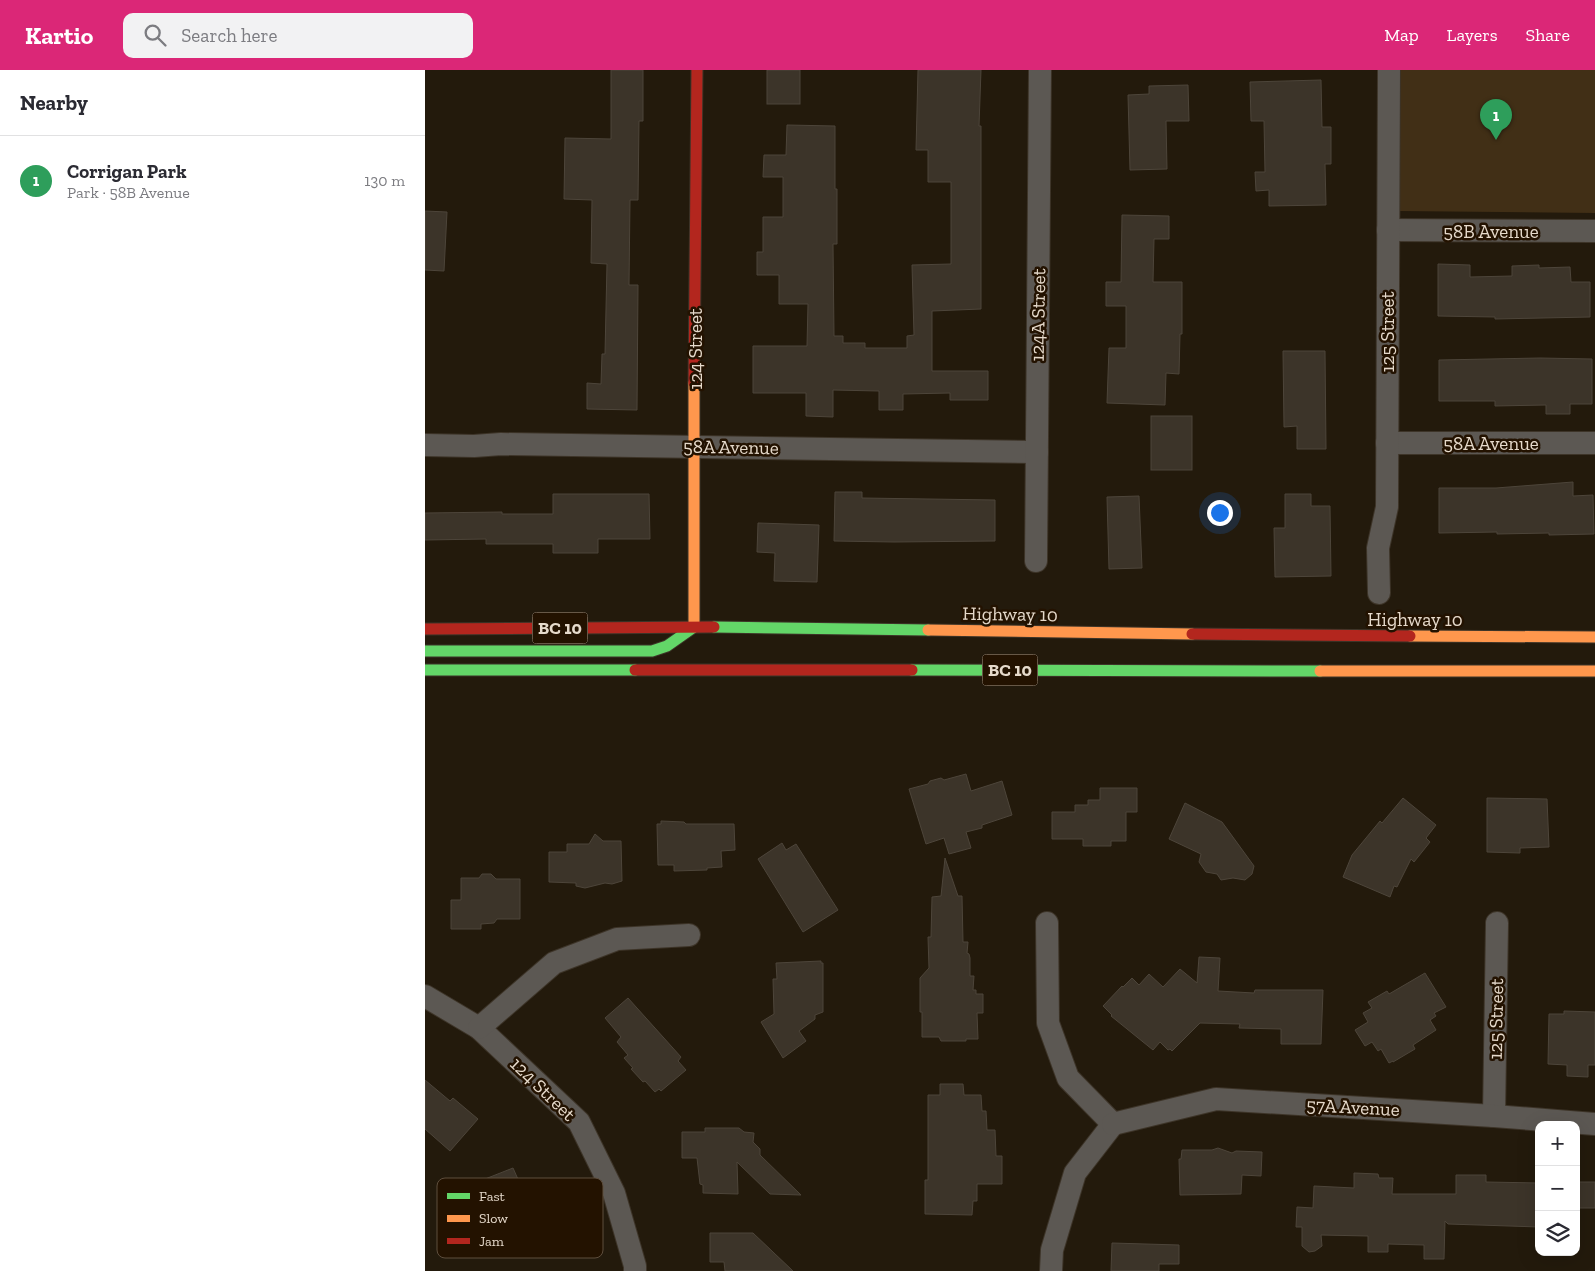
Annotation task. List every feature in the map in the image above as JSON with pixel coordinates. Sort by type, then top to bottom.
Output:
[{"type":"main road","name":"124 Street","points":[[694,627],[697,70]]},
{"type":"main road","name":"Highway 10","points":[[425,629],[694,627],[1595,637]]},
{"type":"main road","points":[[425,651],[652,651],[667,646],[694,627]]},
{"type":"main road","name":"BC 10","points":[[425,670],[1595,670]]},
{"type":"street","name":"124A Street","points":[[1036,561],[1040,70]]},
{"type":"street","name":"125 Street","points":[[1379,593],[1378,548],[1387,507],[1389,70]]},
{"type":"street","name":"58B Avenue","points":[[1388,230],[1595,231]]},
{"type":"street","name":"58A Avenue","points":[[1387,443],[1595,443]]},
{"type":"street","name":"58A Avenue","points":[[425,445],[694,446],[1037,452]]},
{"type":"street","points":[[1047,923],[1048,1023],[1068,1078],[1113,1124],[1075,1173],[1052,1250],[1051,1271]]},
{"type":"street","name":"125 Street","points":[[1494,1116],[1497,923]]},
{"type":"street","points":[[425,996],[479,1028],[554,963],[617,939],[689,936]]},
{"type":"street","name":"124 Street","points":[[479,1028],[579,1122],[614,1193],[635,1271]]},
{"type":"street","name":"57A Avenue","points":[[1113,1124],[1216,1099],[1595,1124]]},
{"type":"shaded area","points":[[1397,70],[1595,70],[1595,213],[1397,211]]},
{"type":"building","points":[[611,70],[643,70],[643,121],[639,121],[638,200],[630,200],[629,285],[638,285],[637,410],[587,409],[587,383],[601,384],[602,354],[605,354],[607,264],[591,263],[592,200],[564,199],[565,138],[611,139]]},
{"type":"building","points":[[767,70],[800,70],[800,104],[767,104]]},
{"type":"building","points":[[918,70],[981,70],[979,126],[981,126],[981,309],[932,311],[932,371],[988,371],[988,400],[950,400],[950,393],[903,394],[903,410],[879,410],[879,391],[833,390],[833,417],[806,416],[806,393],[753,393],[753,346],[807,346],[808,304],[779,304],[779,275],[757,275],[757,252],[763,252],[763,217],[783,217],[783,177],[763,177],[764,155],[786,155],[787,125],[835,126],[837,244],[833,244],[834,336],[843,336],[843,343],[865,343],[865,348],[907,348],[907,336],[914,335],[912,265],[951,264],[951,182],[928,182],[928,150],[916,150]]},
{"type":"building","points":[[1321,80],[1322,127],[1331,127],[1331,164],[1325,164],[1326,205],[1269,206],[1269,190],[1256,191],[1255,172],[1265,172],[1264,121],[1251,121],[1250,82]]},
{"type":"building","points":[[1188,85],[1189,121],[1166,121],[1167,169],[1130,170],[1128,95],[1149,94],[1149,86]]},
{"type":"building","points":[[425,211],[447,212],[444,271],[425,270]]},
{"type":"building","points":[[1122,215],[1169,216],[1169,239],[1154,239],[1153,282],[1182,282],[1182,334],[1180,334],[1179,374],[1166,373],[1165,405],[1107,403],[1109,348],[1126,348],[1126,306],[1106,306],[1106,282],[1121,282]]},
{"type":"building","points":[[1438,264],[1470,265],[1470,277],[1512,276],[1512,266],[1539,265],[1539,268],[1570,267],[1571,282],[1590,282],[1590,317],[1495,319],[1495,317],[1438,316]]},
{"type":"building","points":[[1283,351],[1325,351],[1326,449],[1297,449],[1297,426],[1284,427]]},
{"type":"building","points":[[1592,359],[1592,404],[1570,404],[1570,414],[1546,414],[1546,405],[1495,406],[1495,401],[1439,401],[1439,360]]},
{"type":"building","points":[[1151,416],[1192,416],[1192,470],[1151,470]]},
{"type":"building","points":[[1573,482],[1573,496],[1593,495],[1594,534],[1439,533],[1439,488],[1496,488]]},
{"type":"building","points":[[835,492],[862,492],[862,498],[995,500],[995,541],[834,541]]},
{"type":"building","points":[[553,494],[649,494],[650,539],[598,539],[598,553],[553,553],[553,544],[486,544],[486,539],[425,540],[425,513],[502,512],[502,514],[553,514]]},
{"type":"building","points":[[1285,494],[1311,494],[1311,506],[1330,506],[1331,576],[1275,577],[1274,528],[1285,528]]},
{"type":"building","points":[[1139,496],[1142,568],[1109,569],[1107,497]]},
{"type":"building","points":[[758,523],[819,525],[817,582],[774,581],[775,553],[757,552]]},
{"type":"building","points":[[966,774],[971,791],[1002,781],[1012,815],[982,825],[982,828],[966,832],[971,848],[949,854],[944,838],[926,844],[909,789],[941,778],[944,780]]},
{"type":"building","points":[[1100,788],[1137,788],[1137,812],[1126,812],[1126,841],[1111,841],[1111,846],[1083,846],[1083,839],[1052,839],[1052,812],[1075,812],[1075,805],[1088,805],[1088,800],[1100,800]]},
{"type":"building","points":[[1403,798],[1436,825],[1426,838],[1430,842],[1414,862],[1411,859],[1397,887],[1394,886],[1390,897],[1343,877],[1352,855],[1380,821],[1382,823]]},
{"type":"building","points":[[1487,798],[1547,799],[1549,847],[1520,848],[1520,853],[1487,852]]},
{"type":"building","points":[[1185,803],[1222,822],[1254,866],[1252,874],[1245,880],[1233,878],[1221,880],[1217,874],[1206,872],[1199,862],[1201,854],[1169,839]]},
{"type":"building","points":[[661,821],[684,822],[686,824],[734,824],[735,850],[721,851],[722,867],[707,868],[707,870],[674,871],[674,865],[658,865],[657,824],[661,824]]},
{"type":"building","points":[[595,834],[603,841],[621,841],[622,881],[585,888],[576,886],[576,883],[549,882],[549,852],[567,852],[567,844],[589,844]]},
{"type":"building","points":[[782,843],[786,850],[796,844],[838,910],[803,932],[758,859]]},
{"type":"building","points":[[945,858],[958,896],[962,896],[963,942],[968,942],[967,953],[970,958],[970,976],[974,976],[973,990],[976,990],[976,994],[983,994],[983,1013],[977,1013],[978,1039],[966,1039],[966,1041],[941,1041],[939,1037],[922,1037],[920,978],[929,968],[928,937],[931,937],[932,897],[941,896]]},
{"type":"building","points":[[482,874],[491,874],[496,879],[520,879],[520,919],[497,919],[494,923],[481,924],[481,929],[451,929],[451,900],[461,900],[461,878],[479,878]]},
{"type":"building","points":[[1199,957],[1220,958],[1218,991],[1254,993],[1255,990],[1323,990],[1321,1044],[1281,1044],[1281,1029],[1239,1028],[1240,1024],[1200,1023],[1172,1051],[1168,1050],[1160,1042],[1153,1050],[1111,1016],[1103,1006],[1132,978],[1139,985],[1149,974],[1163,987],[1180,969],[1197,983]]},
{"type":"building","points":[[821,961],[823,963],[823,1012],[815,1015],[815,1019],[799,1031],[806,1041],[783,1058],[761,1022],[774,1014],[773,979],[777,979],[776,963]]},
{"type":"building","points":[[1425,973],[1446,1007],[1434,1013],[1436,1016],[1430,1020],[1436,1030],[1413,1045],[1415,1049],[1389,1063],[1381,1049],[1378,1051],[1372,1042],[1365,1046],[1355,1030],[1368,1022],[1363,1013],[1372,1008],[1368,1002],[1387,991],[1389,994]]},
{"type":"building","points":[[628,998],[681,1057],[678,1061],[686,1070],[661,1091],[659,1089],[655,1092],[631,1069],[633,1068],[624,1058],[628,1055],[617,1042],[621,1037],[605,1018]]},
{"type":"building","points":[[1564,1011],[1595,1012],[1595,1065],[1588,1065],[1588,1077],[1567,1076],[1567,1065],[1548,1064],[1549,1014],[1564,1014]]},
{"type":"building","points":[[425,1080],[450,1101],[453,1098],[478,1119],[450,1151],[425,1129]]},
{"type":"building","points":[[940,1084],[963,1084],[964,1095],[981,1095],[982,1111],[986,1111],[987,1130],[995,1130],[996,1156],[1002,1156],[1002,1184],[977,1184],[977,1201],[973,1201],[972,1215],[925,1214],[925,1180],[928,1180],[928,1095],[940,1095]]},
{"type":"building","points":[[705,1128],[739,1128],[744,1132],[754,1133],[753,1142],[760,1149],[760,1155],[801,1195],[770,1194],[737,1162],[738,1194],[703,1193],[697,1158],[682,1158],[682,1132],[705,1132]]},
{"type":"building","points":[[1218,1148],[1232,1153],[1236,1151],[1262,1152],[1261,1176],[1242,1175],[1241,1194],[1180,1195],[1179,1159],[1181,1159],[1182,1150],[1212,1150]]},
{"type":"building","points":[[513,1168],[517,1178],[488,1178]]},
{"type":"building","points":[[1354,1173],[1378,1174],[1379,1178],[1393,1178],[1392,1194],[1456,1194],[1456,1175],[1486,1175],[1486,1182],[1535,1183],[1535,1227],[1448,1224],[1445,1221],[1444,1259],[1424,1259],[1424,1245],[1388,1244],[1388,1252],[1368,1252],[1368,1236],[1321,1235],[1322,1246],[1315,1251],[1309,1252],[1302,1246],[1302,1227],[1296,1227],[1297,1207],[1313,1208],[1314,1186],[1354,1188]]},
{"type":"building","points":[[1580,1182],[1595,1182],[1595,1208],[1580,1208]]},
{"type":"building","points":[[710,1233],[753,1233],[793,1271],[725,1271],[724,1262],[710,1262]]},
{"type":"building","points":[[1112,1243],[1179,1245],[1179,1264],[1159,1264],[1159,1271],[1111,1271]]},
{"type":"traffic: fast","points":[[425,651],[652,651],[667,646],[694,627]]},
{"type":"traffic: fast","points":[[714,627],[928,630]]},
{"type":"traffic: fast","points":[[425,670],[635,670]]},
{"type":"traffic: fast","points":[[912,670],[1320,671]]},
{"type":"traffic: slow","points":[[694,383],[694,627]]},
{"type":"traffic: slow","points":[[928,630],[1192,634]]},
{"type":"traffic: slow","points":[[1410,636],[1595,637]]},
{"type":"traffic: slow","points":[[1320,671],[1595,671]]},
{"type":"traffic: jam","points":[[694,383],[697,70]]},
{"type":"traffic: jam","points":[[425,629],[714,627]]},
{"type":"traffic: jam","points":[[1192,634],[1410,636]]},
{"type":"traffic: jam","points":[[635,670],[912,670]]},
{"type":"place","name":"Corrigan Park","points":[[1496,140]]}]
